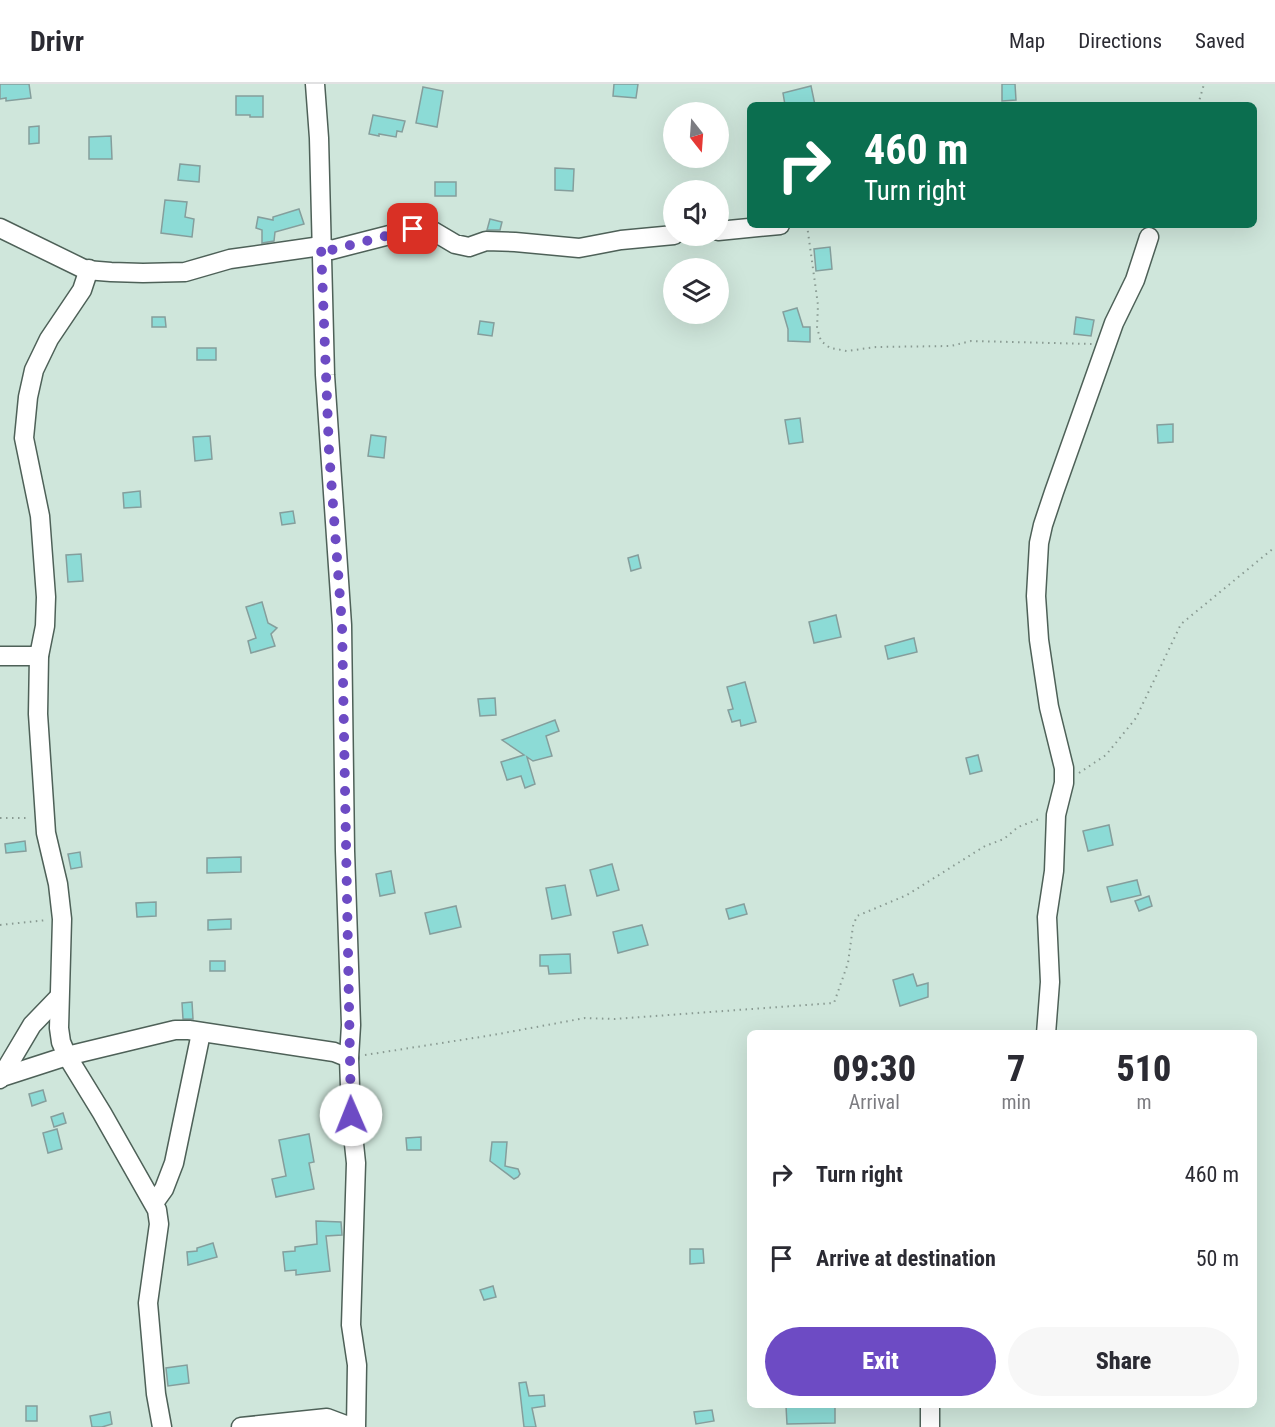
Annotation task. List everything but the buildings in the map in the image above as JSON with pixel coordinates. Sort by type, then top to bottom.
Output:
[{"type":"street","points":[[315,84],[319,138],[329,451],[342,625],[349,1058],[356,1163],[351,1324],[356,1355],[356,1427]]},
{"type":"street","points":[[0,228],[86,270],[143,273],[185,272],[230,259],[321,246],[331,250],[413,229],[433,231],[455,244],[469,247],[486,241],[579,248],[621,240],[663,236]]},
{"type":"street","points":[[729,230],[749,228]]},
{"type":"street","points":[[1046,1030],[1050,982],[1047,917],[1053,872],[1056,815],[1064,783],[1064,768],[1043,676],[1037,620],[1039,543],[1054,492],[1114,323],[1135,280],[1149,237]]},
{"type":"street","points":[[89,269],[82,290],[49,339],[34,370],[28,397],[24,438],[40,516],[46,597],[45,626],[39,656],[38,714],[46,834],[58,884],[62,919],[60,1042],[154,1203],[159,1224],[149,1288],[149,1320],[156,1394],[162,1427]]},
{"type":"street","points":[[0,656],[39,656]]},
{"type":"street","points":[[1,1078],[32,1025],[59,997]]},
{"type":"street","points":[[1,1078],[67,1056],[175,1030],[334,1052],[349,1058]]},
{"type":"street","points":[[154,1203],[164,1189],[174,1163],[201,1033]]},
{"type":"street","points":[[930,1408],[930,1427]]},
{"type":"street","points":[[241,1427],[327,1418],[351,1427]]},
{"type":"path","points":[[1199,102],[1204,84]]},
{"type":"path","points":[[807,228],[818,305],[817,328],[821,341],[830,348],[847,351],[876,347],[951,346],[971,341],[1107,345]]},
{"type":"path","points":[[1064,783],[1106,755],[1136,718],[1181,624],[1275,548]]},
{"type":"path","points":[[349,1058],[585,1018],[614,1019],[834,1003],[848,963],[853,926],[857,916],[907,895],[985,846],[1004,839],[1018,827],[1041,818],[1059,801]]},
{"type":"path","points":[[0,818],[45,818]]},
{"type":"path","points":[[0,925],[62,919]]},
{"type":"route","points":[[351,1115],[342,625],[329,451],[321,246],[331,250],[413,229]]}]
